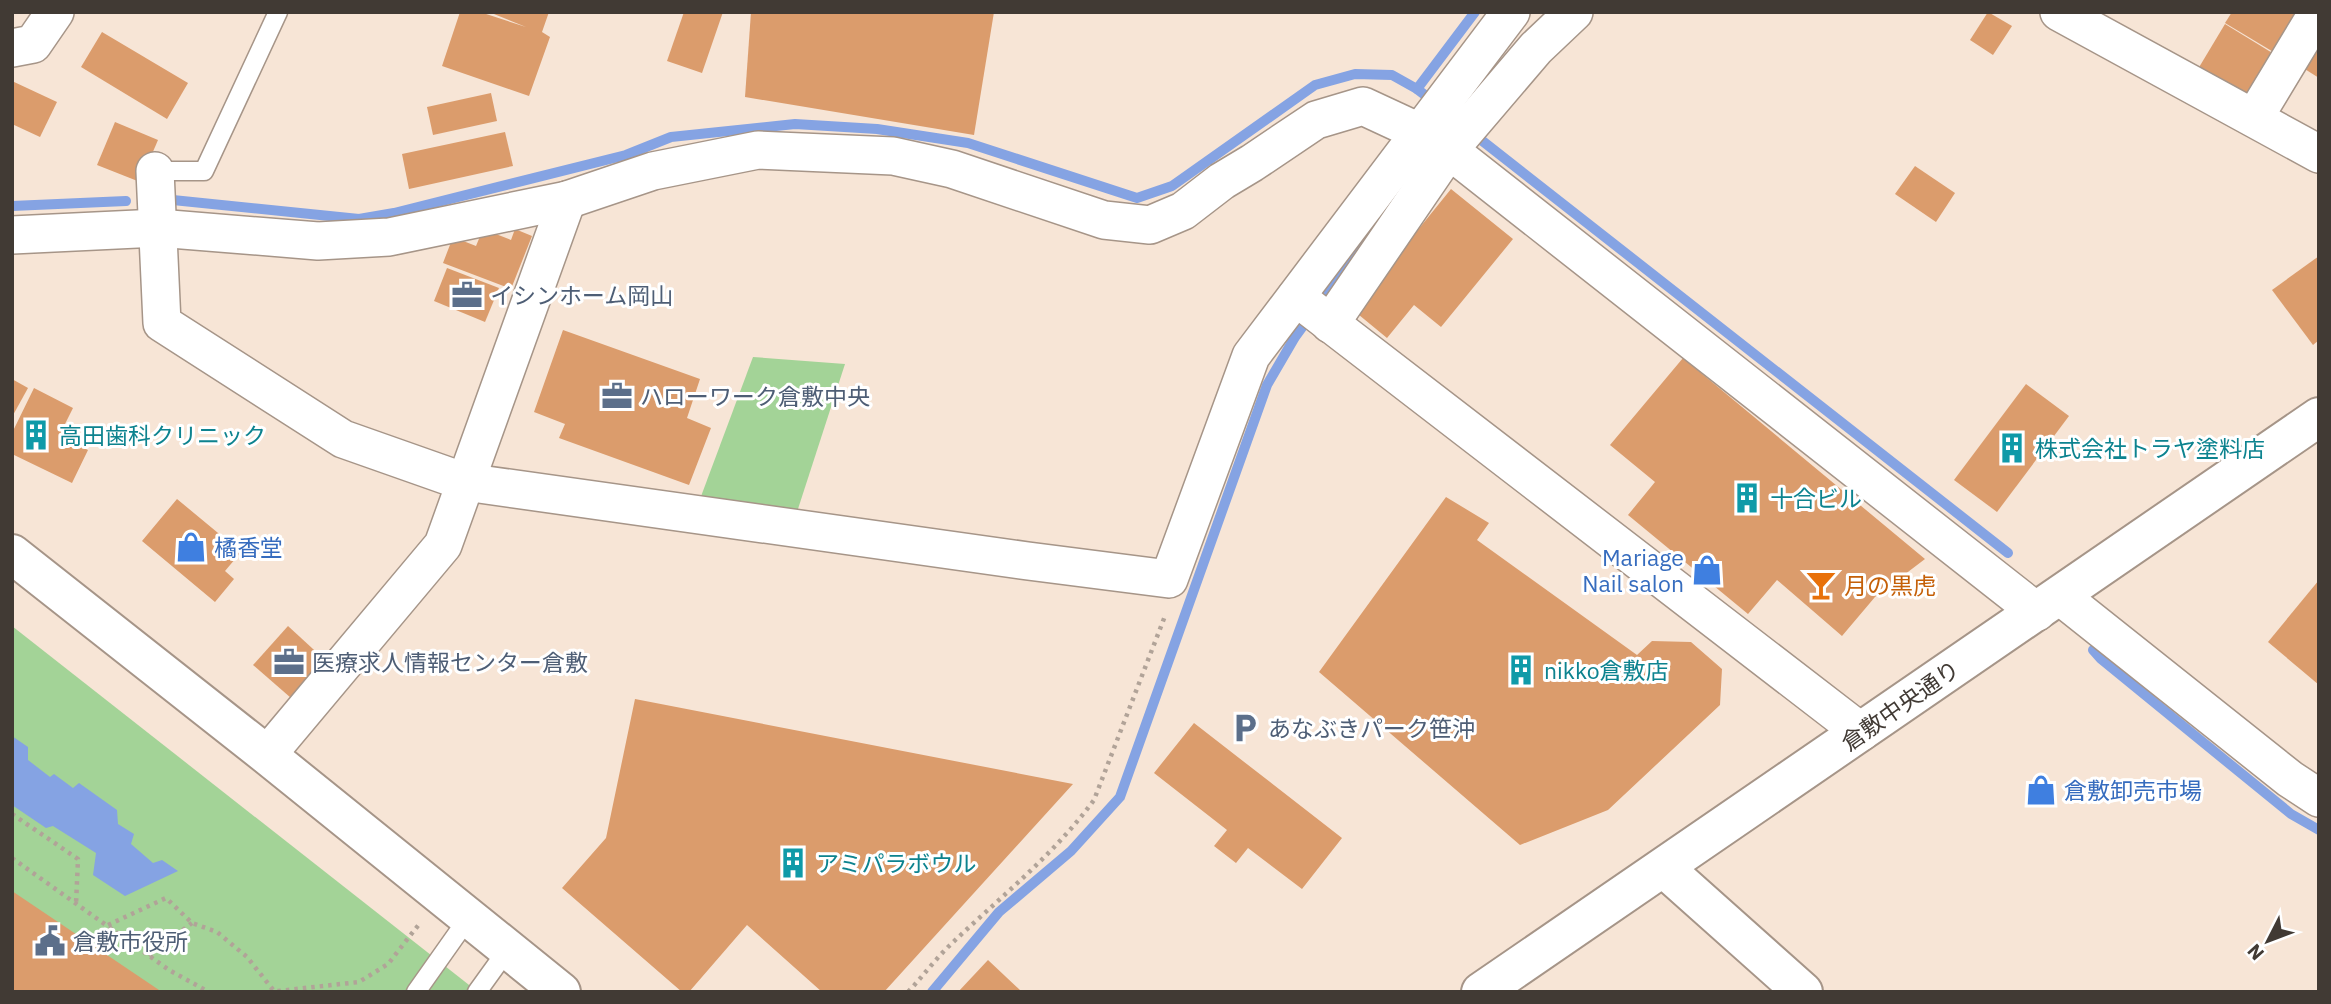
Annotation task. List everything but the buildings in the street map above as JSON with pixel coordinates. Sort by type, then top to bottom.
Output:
[{"type":"street","points":[[12,48],[33,44],[55,12]]},
{"type":"street","points":[[1494,70],[1511,12]]},
{"type":"street","points":[[155,172],[162,323],[343,439],[465,482],[1169,579],[1251,356],[1314,311],[1447,125],[1494,70],[1536,48],[1574,12]]},
{"type":"street","points":[[2059,12],[2319,154]]},
{"type":"street","points":[[2254,118],[2318,12]]},
{"type":"street","points":[[12,235],[158,228],[318,241],[389,237],[567,200],[653,172],[758,150],[893,156],[952,169],[1104,220],[1150,225],[1183,211],[1222,181],[1316,120],[1363,106],[1447,125],[2048,604],[2290,779],[2319,797]]},
{"type":"street","points":[[267,755],[443,545],[567,200]]},
{"type":"street","points":[[1314,311],[1861,732]]},
{"type":"street","name":"倉敷中央通り","points":[[1481,992],[2319,418]]},
{"type":"street","points":[[12,554],[561,992]]},
{"type":"street","points":[[1664,868],[1803,992]]},
{"type":"lane","points":[[155,172],[204,171],[278,12]]},
{"type":"lane","points":[[416,992],[469,917]]},
{"type":"lane","points":[[477,992],[508,949]]},
{"type":"path","points":[[908,992],[948,947],[986,914],[1075,826],[1094,800],[1170,602],[1169,579]]},
{"type":"path","points":[[12,814],[78,859],[76,904]]},
{"type":"path","points":[[12,858],[169,970],[209,992]]},
{"type":"path","points":[[107,926],[166,898],[192,923],[218,932],[247,957],[272,991],[359,982],[387,964],[424,918]]},
{"type":"path","points":[[149,956],[192,923]]},
{"type":"green space","points":[[753,357],[845,364],[797,512],[700,499]]},
{"type":"green space","points":[[12,626],[478,992],[12,992]]},
{"type":"water","points":[[12,736],[28,747],[28,760],[50,777],[54,774],[73,788],[79,783],[117,810],[118,824],[134,834],[131,844],[153,863],[162,860],[178,871],[125,896],[93,875],[96,853],[53,826],[46,828],[12,805]]},
{"type":"waterway","points":[[1417,89],[1475,12]]},
{"type":"waterway","points":[[163,199],[359,219],[394,213],[626,155],[671,137],[795,124],[877,129],[968,143],[1137,198],[1172,186],[1315,85],[1355,74],[1392,75],[1434,102]]},
{"type":"waterway","points":[[1471,132],[2008,553]]},
{"type":"waterway","points":[[12,206],[126,201]]},
{"type":"waterway","points":[[932,992],[999,912],[1071,851],[1120,797],[1267,385],[1295,337],[1375,227]]},
{"type":"waterway","points":[[2093,650],[2291,814],[2319,830]]},
{"type":"place","name":"イシンホーム岡山","points":[[467,295]]},
{"type":"place","name":"ハローワーク倉敷中央","points":[[617,396]]},
{"type":"place","name":"高田歯科クリニック","points":[[36,435]]},
{"type":"place","name":"株式会社トラヤ塗料店","points":[[2012,448]]},
{"type":"place","name":"十合ビル","points":[[1747,498]]},
{"type":"place","name":"橘香堂","points":[[191,547]]},
{"type":"place","name":"Mariage Nail salon","points":[[1707,570]]},
{"type":"place","name":"月の黒虎","points":[[1821,585]]},
{"type":"place","name":"医療求人情報センター倉敷","points":[[289,662]]},
{"type":"place","name":"nikko倉敷店","points":[[1521,670]]},
{"type":"place","name":"あなぶきパーク笹沖","points":[[1245,728]]},
{"type":"place","name":"倉敷卸売市場","points":[[2041,790]]},
{"type":"place","name":"アミパラボウル","points":[[793,863]]},
{"type":"place","name":"倉敷市役所","points":[[50,941]]}]
